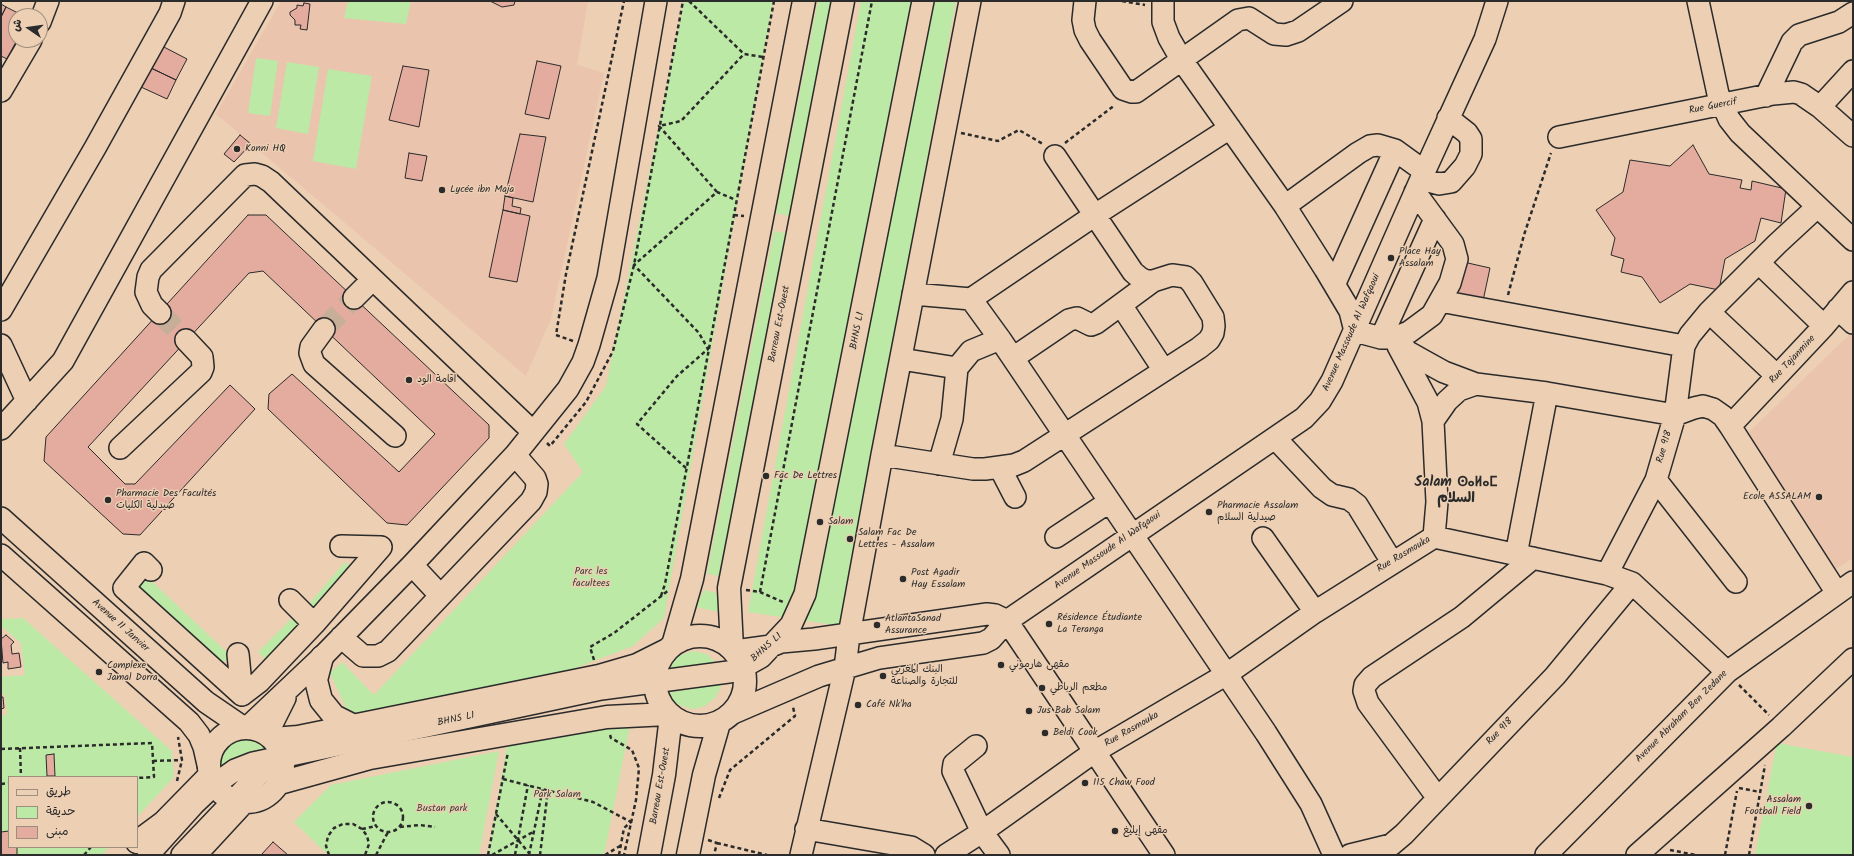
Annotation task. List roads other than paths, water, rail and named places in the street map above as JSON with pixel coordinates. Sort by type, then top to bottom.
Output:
[{"type":"main road","points":[[726,718],[699,727],[680,722],[670,715],[658,699],[653,684],[657,667],[670,647],[692,580],[804,1]]},
{"type":"main road","name":"Barreau Est-Ouest","points":[[726,718],[741,702],[745,690],[738,660],[729,588],[843,1]]},
{"type":"main road","points":[[277,755],[261,731],[245,728],[225,734],[212,750],[211,776],[222,794],[238,802],[263,799],[271,794],[277,755],[298,737],[599,676],[636,665],[682,639],[706,636],[720,640],[738,660]]},
{"type":"main road","points":[[322,657],[316,680],[321,700],[334,716],[354,726]]},
{"type":"main road","points":[[277,755],[370,758],[607,717],[670,715]]},
{"type":"main road","name":"Barreau Est-Ouest","points":[[649,855],[664,775],[670,715]]},
{"type":"main road","points":[[688,855],[704,775],[726,718]]},
{"type":"main road","points":[[138,841],[164,822],[211,776]]},
{"type":"main road","points":[[194,855],[238,802]]},
{"type":"street","points":[[1,310],[7,290],[132,80],[170,13],[174,1]]},
{"type":"street","points":[[1,429],[63,361],[262,1]]},
{"type":"street","points":[[245,728],[287,692],[322,657],[412,565],[515,454],[532,431],[554,408],[583,362],[608,278],[656,1]]},
{"type":"street","name":"BHNS L1","points":[[148,855],[194,804],[211,776],[235,770],[253,762],[277,755],[601,689],[653,684],[736,671],[738,660],[763,660],[791,625],[805,594],[924,1]]},
{"type":"street","name":"BHNS L1","points":[[776,644],[796,625],[810,594],[817,572],[929,1]]},
{"type":"street","points":[[801,855],[845,668],[849,635],[882,455],[970,1]]},
{"type":"street","points":[[1085,1],[1083,20],[1085,30],[1090,40],[1123,89],[1132,92],[1136,92],[1227,26],[1243,18],[1255,21],[1274,34],[1280,36],[1298,31],[1342,1]]},
{"type":"street","name":"Avenue Massoude Al Wafqaoui","points":[[726,718],[788,688],[879,658],[983,643],[996,635],[1007,621],[1132,534],[1304,418],[1320,401],[1332,382],[1448,118],[1491,25],[1497,1]]},
{"type":"street","points":[[1698,1],[1722,105],[1729,119],[1740,133],[1853,240]]},
{"type":"street","points":[[1162,5],[1163,22],[1169,38],[1181,58],[1285,206],[1335,283],[1350,311],[1355,331],[1387,338],[1424,362],[1444,372],[1476,384],[1547,393],[1675,415],[1703,406],[1713,409],[1723,416],[1845,588]]},
{"type":"street","points":[[1766,96],[1792,42],[1799,35],[1834,23],[1853,13]]},
{"type":"street","points":[[1,91],[7,68],[24,48]]},
{"type":"street","points":[[1820,107],[1853,71]]},
{"type":"street","name":"Rue Guercif","points":[[1559,137],[1766,96],[1794,92],[1801,94],[1820,107],[1853,136]]},
{"type":"street","points":[[1420,181],[1439,184],[1451,182],[1465,166],[1471,154],[1470,139],[1467,133],[1448,118]]},
{"type":"street","points":[[913,294],[971,299],[1095,215],[1230,128]]},
{"type":"street","points":[[1285,206],[1358,153],[1370,146],[1385,146],[1396,150],[1420,181],[1435,219],[1453,244],[1456,259],[1450,283],[1432,315],[1409,332],[1387,338]]},
{"type":"street","points":[[1335,283],[1396,150]]},
{"type":"street","points":[[1055,154],[1133,272],[1140,278],[1153,281]]},
{"type":"street","points":[[160,313],[152,305],[146,292],[148,277],[151,270],[245,175],[254,174],[271,182],[532,431]]},
{"type":"street","points":[[1440,301],[1503,313],[1687,341],[1709,312],[1817,207]]},
{"type":"street","points":[[1387,338],[1435,219]]},
{"type":"street","points":[[1759,263],[1824,326]]},
{"type":"street","points":[[882,455],[973,469],[1000,468],[1024,461],[1063,434],[1209,340],[1214,326],[1213,317],[1207,305],[1192,283],[1186,277],[1172,275],[1153,281],[1091,325],[1077,318],[1069,320],[1013,358]]},
{"type":"street","points":[[354,298],[372,280]]},
{"type":"street","name":"Rue Tajanmine","points":[[1730,426],[1824,326],[1846,316],[1853,292]]},
{"type":"street","points":[[971,299],[1013,358],[1109,502],[1227,674],[1311,804],[1334,855]]},
{"type":"street","points":[[1121,305],[1163,369]]},
{"type":"street","points":[[1709,312],[1777,376]]},
{"type":"street","points":[[324,329],[311,347],[311,358],[314,364],[395,436]]},
{"type":"street","points":[[1387,338],[1428,402],[1433,421],[1437,502],[1434,537]]},
{"type":"street","points":[[939,464],[952,419],[957,368],[971,351],[1000,339]]},
{"type":"street","points":[[120,448],[201,372],[203,367],[202,358],[186,340]]},
{"type":"street","name":"Rue 918","points":[[1607,574],[1656,480],[1675,415],[1687,341]]},
{"type":"street","points":[[1,345],[27,401]]},
{"type":"street","points":[[901,359],[957,368]]},
{"type":"street","points":[[1433,421],[1447,401],[1459,390],[1476,384]]},
{"type":"street","points":[[1437,797],[1368,703],[1365,697],[1365,685],[1372,677],[1462,617],[1525,557],[1547,393]]},
{"type":"street","points":[[1275,438],[1322,488],[1332,495],[1349,499],[1356,505],[1392,562]]},
{"type":"street","points":[[341,637],[363,656],[378,656],[388,651],[530,501],[536,492],[537,484],[535,478],[515,454]]},
{"type":"street","points":[[1000,468],[1015,497]]},
{"type":"street","points":[[1656,480],[1736,582]]},
{"type":"street","points":[[1056,537],[1109,502]]},
{"type":"street","name":"Avenue 11 Janvier","points":[[1,518],[206,702],[245,728]]},
{"type":"street","name":"Rue Rasmouka","points":[[946,855],[982,832],[1094,752],[1227,674],[1315,612],[1392,562],[1434,537],[1607,574],[1632,583],[1726,672]]},
{"type":"street","points":[[1263,538],[1315,612]]},
{"type":"street","points":[[242,695],[259,682],[314,624],[381,547],[341,546]]},
{"type":"street","points":[[1,554],[189,722],[199,735],[204,747],[211,776]]},
{"type":"street","points":[[151,570],[144,563],[124,588],[242,695]]},
{"type":"street","points":[[412,565],[440,595]]},
{"type":"street","name":"Rue 918","points":[[1350,855],[1392,845],[1555,676],[1632,583]]},
{"type":"street","name":"Avenue Abraham Ben Zedane","points":[[1546,855],[1726,672],[1845,588]]},
{"type":"street","points":[[290,600],[314,624]]},
{"type":"street","points":[[776,644],[849,635],[987,614],[995,615],[1007,621],[1164,855]]},
{"type":"street","points":[[238,654],[242,695]]},
{"type":"street","points":[[1642,850],[1742,762],[1853,659]]},
{"type":"street","points":[[277,755],[287,692]]},
{"type":"street","points":[[976,746],[954,764],[953,771],[982,832],[999,855]]},
{"type":"street","points":[[182,855],[238,802]]},
{"type":"street","points":[[806,829],[911,846],[924,855]]},
{"type":"tunnel","points":[[324,329],[354,298]]},
{"type":"tunnel","points":[[160,313],[186,340]]},
{"type":"place","name":"Konni HQ","points":[[237,149]]},
{"type":"place","name":"Lycée ibn Maja","points":[[442,190]]},
{"type":"place","name":"Place Hay Assalam","points":[[1391,258]]},
{"type":"place","name":"اقامة الود","points":[[409,380]]},
{"type":"place","name":"Fac De Lettres","points":[[766,476]]},
{"type":"place","name":"Ecole ASSALAM","points":[[1819,497]]},
{"type":"place","name":"Pharmacie Des Facultés صيدلية الكليات","points":[[108,500]]},
{"type":"place","name":"Pharmacie Assalam صيدلية السلام","points":[[1209,512]]},
{"type":"place","name":"Salam","points":[[820,522]]},
{"type":"place","name":"Salam Fac De Lettres - Assalam","points":[[850,539]]},
{"type":"place","name":"Post Agadir Hay Essalam","points":[[903,579]]},
{"type":"place","name":"Résidence Étudiante La Teranga","points":[[1049,624]]},
{"type":"place","name":"AtlantaSanad Assurance","points":[[877,625]]},
{"type":"place","name":"مقهى هارموني","points":[[1001,665]]},
{"type":"place","name":"Complexe Jamal Dorra","points":[[99,672]]},
{"type":"place","name":"البنك المغربي للتجارة والصناعة","points":[[883,676]]},
{"type":"place","name":"مطعم الرباطي","points":[[1042,688]]},
{"type":"place","name":"Café Nk'ha","points":[[858,705]]},
{"type":"place","name":"Jus Bab Salam","points":[[1029,711]]},
{"type":"place","name":"Beldi Cook","points":[[1045,733]]},
{"type":"place","name":"115 Chaw Food","points":[[1085,783]]},
{"type":"place","name":"Assalam Football Field","points":[[1809,806]]},
{"type":"place","name":"مقهى إيليغ","points":[[1115,831]]},
{"type":"district","name":"Salam ⵙⴰⵍⴰⵎ السلام","points":[[1456,492]]},
{"type":"park label","name":"Parc les facultees","points":[[591,578]]},
{"type":"park label","name":"Park Salam","points":[[557,795]]},
{"type":"park label","name":"Bustan park","points":[[442,809]]}]
